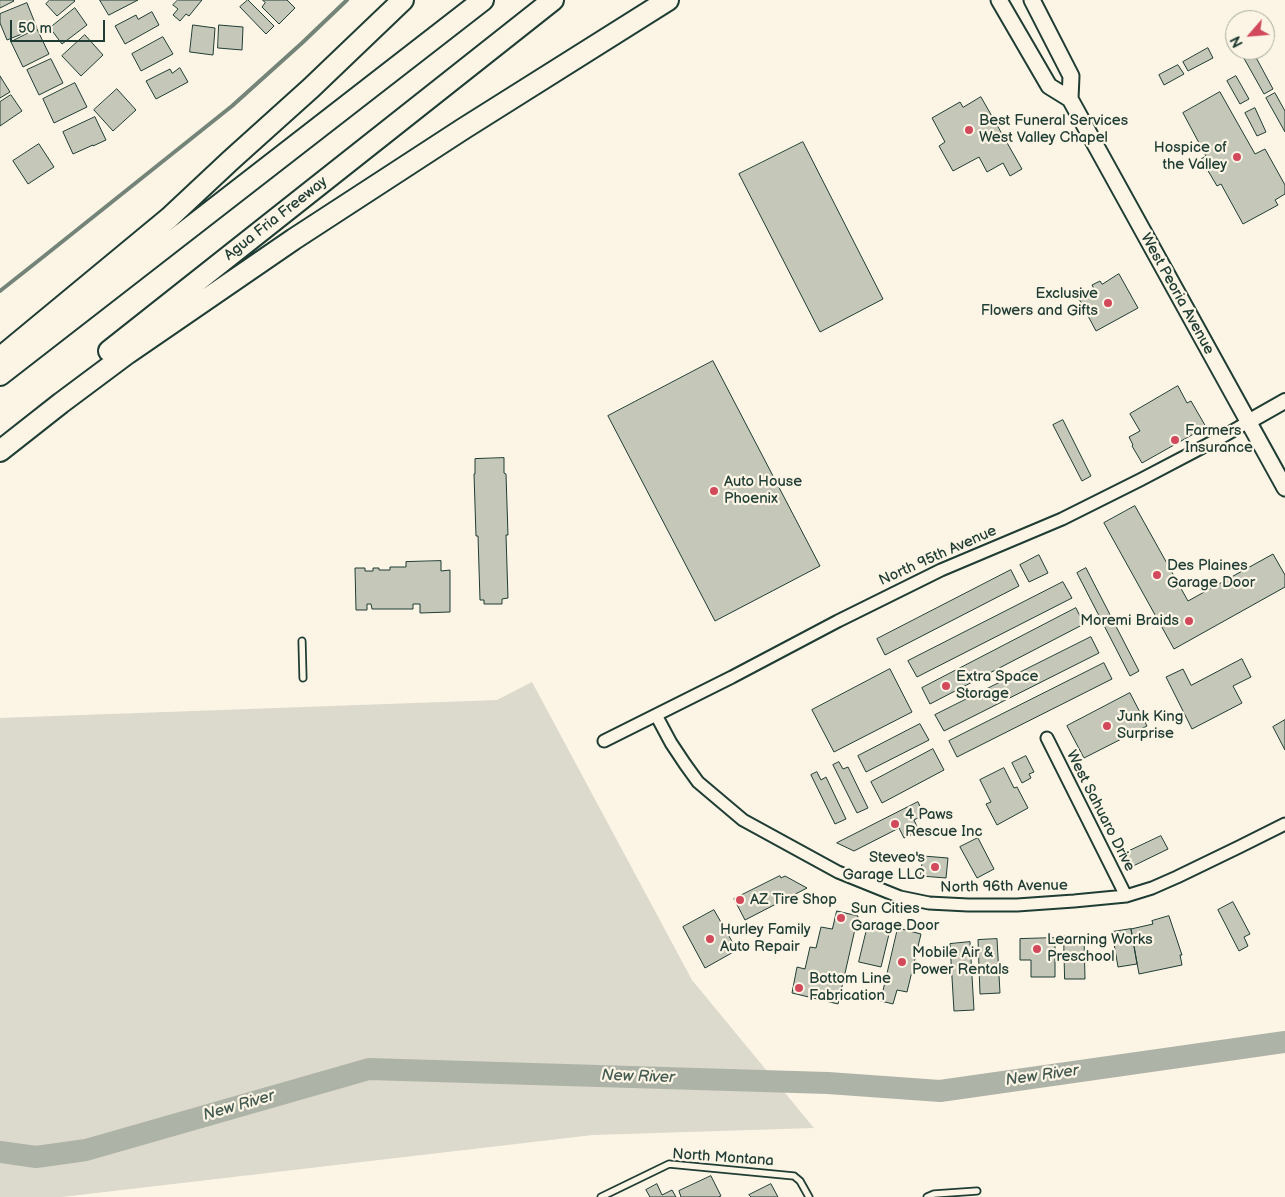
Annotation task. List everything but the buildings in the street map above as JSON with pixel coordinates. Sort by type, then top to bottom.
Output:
[{"type":"highway","points":[[0,358],[169,218],[230,160],[311,88],[403,0]]},
{"type":"highway","points":[[0,375],[483,0]]},
{"type":"highway","name":"Agua Fria Freeway","points":[[0,438],[553,0]]},
{"type":"highway","points":[[0,452],[128,353],[294,239],[463,129],[668,0]]},
{"type":"main road","name":"West Peoria Avenue","points":[[999,0],[1049,86],[1070,99],[1285,488]]},
{"type":"main road","name":"West Peoria Avenue","points":[[1032,0],[1071,76],[1070,99]]},
{"type":"street","name":"North 95th Avenue","points":[[604,741],[941,570],[1062,519],[1222,437],[1285,401]]},
{"type":"street","name":"North 96th Avenue","points":[[656,715],[671,742],[698,782],[743,820],[838,872],[900,896],[928,903],[968,905],[1026,904],[1126,896],[1152,888],[1239,848],[1285,824]]},
{"type":"street","name":"West Sahuaro Drive","points":[[1047,738],[1126,896]]},
{"type":"lane","points":[[302,641],[303,678]]},
{"type":"lane","name":"North Montana","points":[[601,1197],[669,1164],[794,1176],[800,1181],[809,1197]]},
{"type":"lane","points":[[927,1197],[934,1194],[976,1191]]},
{"type":"shaded area","points":[[532,682],[692,980],[814,1128],[593,1135],[62,1197],[0,1197],[0,718],[497,700]]},
{"type":"waterway","points":[[0,291],[232,106],[347,0]]},
{"type":"waterway","name":"New River","points":[[0,1152],[36,1157],[86,1150],[369,1069],[828,1083],[940,1091],[1285,1042]]},
{"type":"place","name":"Best Funeral Services West Valley Chapel","points":[[969,130]]},
{"type":"place","name":"Hospice of the Valley","points":[[1237,157]]},
{"type":"place","name":"Exclusive Flowers and Gifts","points":[[1108,303]]},
{"type":"place","name":"Farmers Insurance","points":[[1175,440]]},
{"type":"place","name":"Auto House Phoenix","points":[[714,491]]},
{"type":"place","name":"Des Plaines Garage Door","points":[[1157,575]]},
{"type":"place","name":"Moremi Braids","points":[[1189,621]]},
{"type":"place","name":"Extra Space Storage","points":[[946,686]]},
{"type":"place","name":"Junk King Surprise","points":[[1107,726]]},
{"type":"place","name":"4 Paws Rescue Inc","points":[[895,824]]},
{"type":"place","name":"Steveo's Garage LLC","points":[[935,867]]},
{"type":"place","name":"AZ Tire Shop","points":[[740,900]]},
{"type":"place","name":"Sun Cities Garage Door","points":[[841,918]]},
{"type":"place","name":"Hurley Family Auto Repair","points":[[710,939]]},
{"type":"place","name":"Learning Works Preschool","points":[[1037,949]]},
{"type":"place","name":"Mobile Air & Power Rentals","points":[[902,962]]},
{"type":"place","name":"Bottom Line Fabrication","points":[[799,988]]}]
